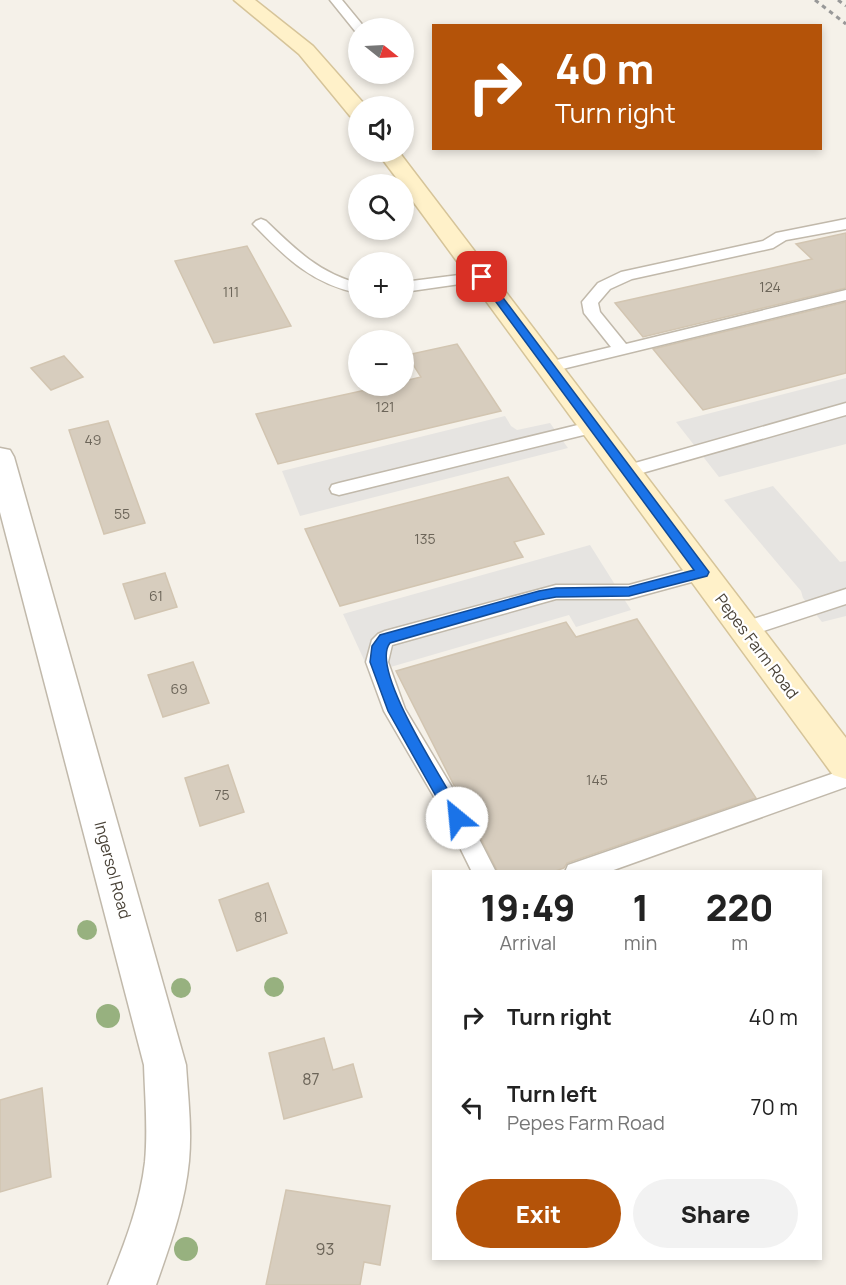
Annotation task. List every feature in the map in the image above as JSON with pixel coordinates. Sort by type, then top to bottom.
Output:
[{"type":"street","points":[[243,0],[306,50],[348,99]]},
{"type":"street","name":"Pepes Farm Road","points":[[396,162],[846,765]]},
{"type":"street","name":"Ingersol Road","points":[[0,457],[165,1065],[169,1118],[165,1174],[152,1232],[132,1285]]},
{"type":"lane","points":[[336,0],[351,18]]},
{"type":"lane","points":[[261,224],[309,271],[332,282],[348,286]]},
{"type":"lane","points":[[622,350],[592,313],[590,302],[604,286],[627,275],[768,245],[781,236],[846,224]]},
{"type":"lane","points":[[414,286],[482,277]]},
{"type":"lane","points":[[550,367],[846,295]]},
{"type":"lane","points":[[628,471],[846,409]]},
{"type":"lane","points":[[339,489],[594,427]]},
{"type":"lane","points":[[483,870],[448,801],[396,711],[377,662],[379,646],[385,639],[556,592],[629,592],[703,572]]},
{"type":"lane","points":[[746,629],[846,596]]},
{"type":"lane","points":[[583,870],[846,778]]},
{"type":"shaded area","points":[[846,378],[846,444],[719,477],[676,422]]},
{"type":"shaded area","points":[[505,416],[511,426],[517,430],[550,423],[568,448],[300,516],[282,471]]},
{"type":"shaded area","points":[[773,486],[840,562],[846,561],[846,616],[822,622],[803,598],[801,591],[724,500]]},
{"type":"shaded area","points":[[590,545],[631,610],[576,627],[569,615],[370,673],[343,614]]},
{"type":"building","points":[[846,233],[846,288],[643,337],[615,303],[812,259],[796,244]]},
{"type":"building","points":[[247,246],[291,326],[214,343],[175,261]]},
{"type":"building","points":[[846,302],[846,373],[703,410],[653,349]]},
{"type":"building","points":[[457,344],[501,411],[278,464],[256,414],[348,394],[348,396],[414,396],[414,379],[421,377],[414,366],[414,353]]},
{"type":"building","points":[[64,356],[83,377],[51,390],[31,368]]},
{"type":"building","points":[[108,421],[145,523],[104,534],[69,430]]},
{"type":"building","points":[[508,477],[544,534],[514,542],[523,557],[340,606],[305,529]]},
{"type":"building","points":[[165,573],[177,607],[135,619],[123,584]]},
{"type":"building","points":[[637,619],[756,798],[567,863],[564,868],[558,870],[497,870],[396,671],[566,622],[576,637]]},
{"type":"building","points":[[193,662],[209,703],[163,717],[148,675]]},
{"type":"building","points":[[228,765],[244,812],[200,826],[185,778]]},
{"type":"building","points":[[268,883],[287,933],[237,951],[219,900]]},
{"type":"building","points":[[324,1038],[333,1070],[353,1064],[362,1097],[284,1119],[269,1053]]},
{"type":"building","points":[[42,1088],[51,1177],[0,1192],[0,1100]]},
{"type":"building","points":[[286,1190],[390,1206],[380,1265],[364,1262],[360,1285],[266,1285]]},
{"type":"railway","points":[[815,0],[846,24]]},
{"type":"railway","points":[[838,0],[846,6]]},
{"type":"route","points":[[457,818],[396,711],[377,662],[379,646],[385,639],[556,592],[629,592],[703,572],[482,277]]}]
